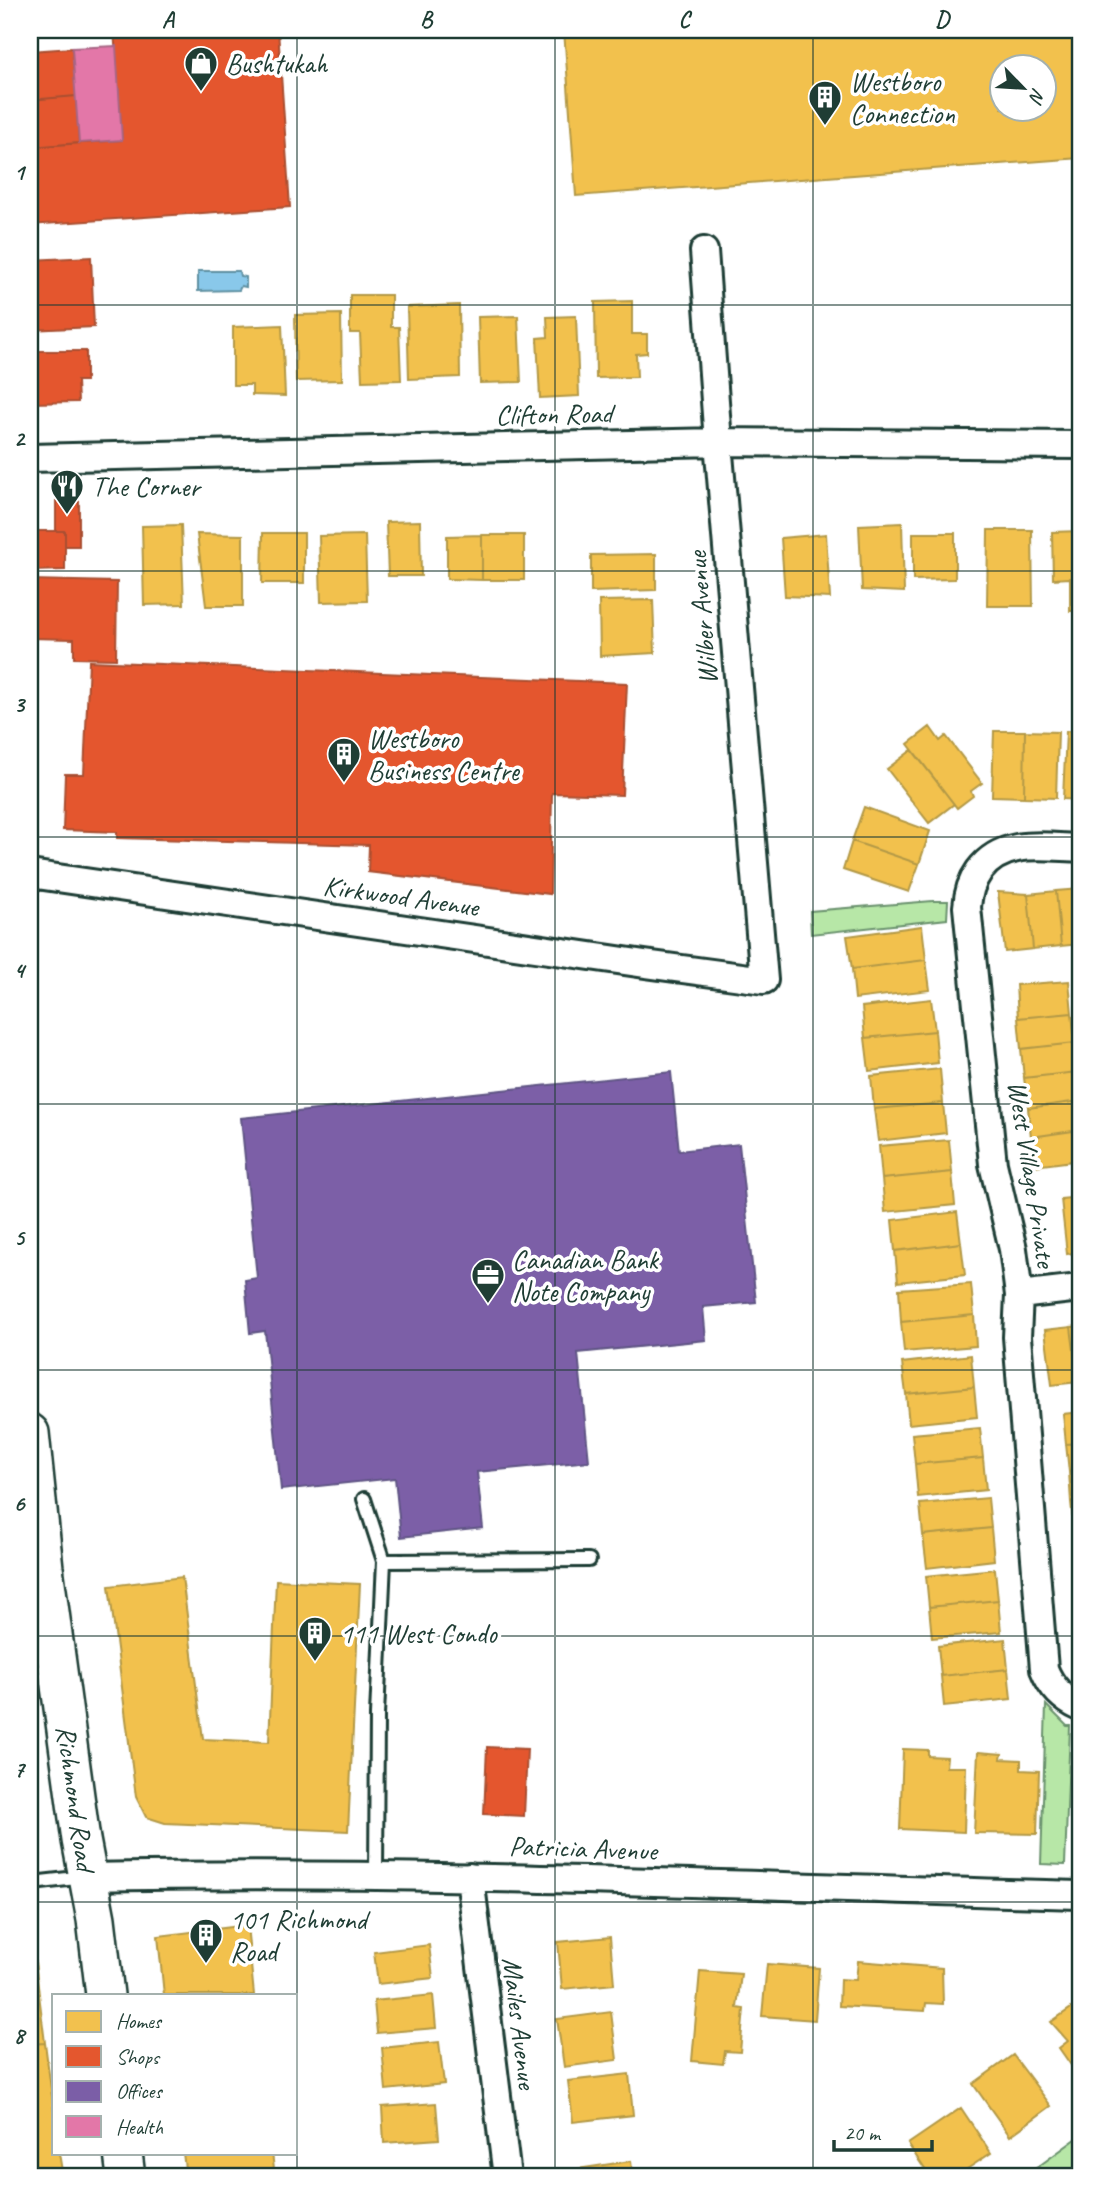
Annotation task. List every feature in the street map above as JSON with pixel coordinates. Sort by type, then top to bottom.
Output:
[{"type":"main road","name":"Richmond Road","points":[[30,1433],[41,1547],[105,1994]]},
{"type":"main road","points":[[123,2154],[126,2177]]},
{"type":"street","name":"Wilber Avenue","points":[[704,251],[764,980]]},
{"type":"street","name":"Clifton Road","points":[[30,458],[718,442],[1080,444]]},
{"type":"street","name":"West Village Private","points":[[1080,848],[1021,847],[1005,850],[993,857],[973,879],[967,907],[993,1164],[1013,1249],[1019,1294],[1017,1338],[1044,1669],[1049,1683],[1060,1696],[1080,1707]]},
{"type":"street","name":"Kirkwood Avenue","points":[[30,874],[764,980]]},
{"type":"street","points":[[1019,1294],[1080,1288]]},
{"type":"street","name":"Patricia Avenue","points":[[87,1877],[470,1877],[1078,1895]]},
{"type":"street","name":"Mailes Avenue","points":[[470,1877],[507,2177]]},
{"type":"lane","points":[[364,1499],[384,1562],[377,1715],[376,1876]]},
{"type":"lane","points":[[384,1562],[589,1560]]},
{"type":"lane","points":[[30,1880],[41,1882],[87,1877]]},
{"type":"green space","points":[[948,901],[947,919],[811,934],[810,911]]},
{"type":"green space","points":[[1046,1705],[1070,1726],[1065,1865],[1041,1864]]},
{"type":"green space","points":[[1080,2136],[1080,2177],[1024,2177]]},
{"type":"water","points":[[198,271],[239,271],[240,276],[246,277],[246,287],[241,286],[239,290],[198,291]]},
{"type":"building: Homes","name":"Westboro Connection","points":[[564,30],[1080,30],[1080,158],[576,196]]},
{"type":"building: Homes","points":[[350,295],[391,295],[391,327],[399,327],[401,380],[362,381],[360,333],[350,333]]},
{"type":"building: Homes","points":[[632,301],[632,334],[647,334],[647,353],[636,354],[637,377],[596,378],[595,302]]},
{"type":"building: Homes","points":[[459,305],[460,377],[409,379],[407,307]]},
{"type":"building: Homes","points":[[341,314],[342,380],[296,381],[295,315]]},
{"type":"building: Homes","points":[[518,316],[521,382],[480,383],[478,317]]},
{"type":"building: Homes","points":[[576,316],[579,396],[540,398],[537,338],[548,337],[547,317]]},
{"type":"building: Homes","points":[[282,325],[285,396],[252,395],[252,385],[233,385],[233,327]]},
{"type":"building: Homes","points":[[420,521],[421,576],[388,576],[386,522]]},
{"type":"building: Homes","points":[[902,523],[904,592],[862,590],[859,525]]},
{"type":"building: Homes","points":[[181,525],[184,604],[144,605],[142,526]]},
{"type":"building: Homes","points":[[988,530],[1032,530],[1033,606],[987,606]]},
{"type":"building: Homes","points":[[1080,531],[1080,611],[1070,611],[1070,578],[1053,579],[1052,532]]},
{"type":"building: Homes","points":[[263,533],[304,533],[304,583],[262,583]]},
{"type":"building: Homes","points":[[913,533],[955,533],[955,579],[913,580]]},
{"type":"building: Homes","points":[[197,534],[243,535],[243,606],[206,606]]},
{"type":"building: Homes","points":[[826,534],[830,598],[785,596],[781,538]]},
{"type":"building: Homes","points":[[365,535],[367,601],[321,602],[319,536]]},
{"type":"building: Homes","points":[[482,535],[482,580],[447,579],[447,536]]},
{"type":"building: Homes","points":[[482,535],[524,535],[524,580],[482,580]]},
{"type":"building: Homes","points":[[656,554],[656,590],[591,592],[591,555]]},
{"type":"building: Homes","points":[[653,600],[655,653],[600,656],[599,601]]},
{"type":"building: Homes","points":[[930,727],[940,741],[946,736],[982,783],[971,791],[973,796],[957,808],[908,744]]},
{"type":"building: Homes","points":[[994,731],[1025,731],[1024,797],[992,796]]},
{"type":"building: Homes","points":[[1025,731],[1058,732],[1056,798],[1024,797]]},
{"type":"building: Homes","points":[[1066,731],[1080,732],[1080,800],[1063,799]]},
{"type":"building: Homes","points":[[912,750],[954,804],[929,823],[887,769]]},
{"type":"building: Homes","points":[[864,807],[930,831],[919,864],[852,841]]},
{"type":"building: Homes","points":[[852,841],[919,864],[909,892],[843,870]]},
{"type":"building: Homes","points":[[1080,889],[1080,944],[1061,946],[1056,891]]},
{"type":"building: Homes","points":[[1056,891],[1061,946],[1033,949],[1028,894]]},
{"type":"building: Homes","points":[[998,892],[1028,894],[1033,949],[1005,952]]},
{"type":"building: Homes","points":[[922,926],[926,960],[852,969],[847,936]]},
{"type":"building: Homes","points":[[926,960],[930,990],[855,999],[852,969]]},
{"type":"building: Homes","points":[[1069,981],[1072,1013],[1018,1018],[1016,985]]},
{"type":"building: Homes","points":[[931,999],[935,1031],[865,1038],[862,1007]]},
{"type":"building: Homes","points":[[1072,1013],[1075,1043],[1021,1049],[1018,1018]]},
{"type":"building: Homes","points":[[935,1031],[938,1063],[869,1071],[865,1038]]},
{"type":"building: Homes","points":[[1075,1043],[1077,1072],[1024,1078],[1021,1049]]},
{"type":"building: Homes","points":[[940,1069],[943,1103],[874,1109],[871,1076]]},
{"type":"building: Homes","points":[[1077,1072],[1080,1101],[1028,1108],[1024,1078]]},
{"type":"building: Homes","points":[[1080,1101],[1080,1130],[1031,1137],[1028,1108]]},
{"type":"building: Homes","points":[[943,1103],[946,1133],[878,1141],[874,1109]]},
{"type":"building: Homes","points":[[1080,1130],[1080,1160],[1035,1166],[1031,1137]]},
{"type":"building: Homes","points":[[949,1140],[952,1172],[882,1179],[879,1146]]},
{"type":"building: Homes","points":[[952,1172],[955,1205],[885,1212],[882,1179]]},
{"type":"building: Homes","points":[[1080,1197],[1080,1252],[1067,1254],[1061,1199]]},
{"type":"building: Homes","points":[[957,1212],[961,1243],[895,1251],[892,1220]]},
{"type":"building: Homes","points":[[961,1243],[965,1275],[898,1282],[895,1251]]},
{"type":"building: Homes","points":[[971,1284],[974,1315],[901,1322],[899,1289]]},
{"type":"building: Homes","points":[[974,1315],[976,1346],[904,1352],[901,1322]]},
{"type":"building: Homes","points":[[1080,1326],[1080,1381],[1078,1382],[1071,1327]]},
{"type":"building: Homes","points":[[1071,1327],[1078,1382],[1052,1385],[1045,1330]]},
{"type":"building: Homes","points":[[971,1355],[974,1387],[906,1394],[902,1363]]},
{"type":"building: Homes","points":[[974,1387],[977,1417],[909,1424],[906,1394]]},
{"type":"building: Homes","points":[[1080,1412],[1080,1443],[1066,1444],[1063,1414]]},
{"type":"building: Homes","points":[[980,1428],[983,1458],[915,1464],[912,1434]]},
{"type":"building: Homes","points":[[1080,1443],[1080,1471],[1069,1472],[1066,1444]]},
{"type":"building: Homes","points":[[983,1458],[986,1490],[918,1497],[915,1464]]},
{"type":"building: Homes","points":[[1080,1471],[1080,1502],[1071,1502],[1069,1472]]},
{"type":"building: Homes","points":[[988,1498],[991,1528],[923,1535],[920,1504]]},
{"type":"building: Homes","points":[[1071,1502],[1080,1502],[1080,1529],[1074,1530]]},
{"type":"building: Homes","points":[[991,1528],[994,1560],[927,1568],[923,1535]]},
{"type":"building: Homes","points":[[1080,1529],[1080,1560],[1078,1561],[1074,1530]]},
{"type":"building: Homes","points":[[995,1569],[998,1600],[929,1607],[926,1576]]},
{"type":"building: Homes","name":"111 West Condo","points":[[182,1577],[203,1739],[269,1742],[276,1580],[360,1584],[348,1831],[165,1823],[146,1817],[136,1797],[109,1586]]},
{"type":"building: Homes","points":[[998,1600],[1001,1632],[932,1638],[929,1607]]},
{"type":"building: Homes","points":[[1005,1639],[1008,1669],[941,1676],[938,1646]]},
{"type":"building: Homes","points":[[1008,1669],[1011,1699],[944,1706],[941,1676]]},
{"type":"building: Homes","points":[[903,1749],[928,1750],[928,1756],[947,1757],[946,1767],[966,1767],[964,1832],[900,1829]]},
{"type":"building: Homes","points":[[978,1752],[1002,1754],[1001,1759],[1021,1760],[1021,1770],[1039,1771],[1037,1834],[974,1833]]},
{"type":"building: Homes","points":[[30,1921],[45,2043],[30,2044]]},
{"type":"building: Homes","name":"101 Richmond Road","points":[[247,1925],[254,1994],[164,1994],[158,1936]]},
{"type":"building: Homes","points":[[610,1937],[614,1984],[562,1989],[558,1942]]},
{"type":"building: Homes","points":[[429,1945],[433,1978],[378,1984],[374,1952]]},
{"type":"building: Homes","points":[[858,1961],[942,1968],[943,2004],[926,2003],[925,2011],[839,2006],[840,1979],[856,1980]]},
{"type":"building: Homes","points":[[767,1964],[819,1968],[815,2020],[762,2016]]},
{"type":"building: Homes","points":[[700,1971],[741,1974],[737,2008],[744,2009],[740,2052],[725,2051],[723,2064],[692,2061]]},
{"type":"building: Homes","points":[[433,1995],[436,2028],[377,2033],[374,2001]]},
{"type":"building: Homes","points":[[1080,2002],[1080,2078],[1059,2048],[1068,2041],[1051,2022]]},
{"type":"building: Homes","points":[[611,2012],[617,2060],[564,2067],[557,2019]]},
{"type":"building: Homes","points":[[439,2042],[444,2084],[386,2090],[382,2048]]},
{"type":"building: Homes","points":[[45,2043],[52,2097],[52,2154],[59,2154],[63,2177],[30,2177],[30,2044]]},
{"type":"building: Homes","points":[[1013,2055],[1051,2106],[1010,2136],[973,2084]]},
{"type":"building: Homes","points":[[629,2074],[633,2115],[573,2122],[568,2081]]},
{"type":"building: Homes","points":[[436,2103],[439,2139],[384,2143],[382,2107]]},
{"type":"building: Homes","points":[[961,2108],[991,2153],[955,2177],[930,2177],[908,2144]]},
{"type":"building: Homes","points":[[183,2154],[272,2154],[275,2177],[186,2177]]},
{"type":"building: Homes","points":[[631,2161],[633,2177],[579,2177],[577,2169]]},
{"type":"building: Shops","name":"Bushtukah","points":[[114,30],[278,30],[290,207],[30,225],[30,147],[122,140]]},
{"type":"building: Shops","points":[[72,48],[76,96],[30,100],[30,51]]},
{"type":"building: Shops","points":[[76,96],[79,143],[30,147],[30,100]]},
{"type":"building: Shops","points":[[91,257],[94,327],[30,330],[30,260]]},
{"type":"building: Shops","points":[[30,351],[86,351],[86,381],[77,381],[78,402],[30,403]]},
{"type":"building: Shops","name":"The Corner","points":[[56,501],[79,501],[79,546],[65,546],[65,531],[56,531]]},
{"type":"building: Shops","points":[[30,531],[65,531],[65,570],[30,571]]},
{"type":"building: Shops","points":[[30,580],[117,582],[116,659],[74,658],[74,639],[30,638]]},
{"type":"building: Shops","name":"Westboro Business Centre","points":[[89,661],[627,683],[622,795],[552,793],[550,894],[368,872],[369,845],[117,838],[117,832],[63,830],[65,774],[84,774]]},
{"type":"building: Shops","points":[[487,1747],[527,1749],[524,1816],[484,1814]]},
{"type":"building: Offices","name":"Canadian Bank Note Company","points":[[671,1072],[679,1151],[739,1144],[756,1302],[703,1307],[706,1340],[578,1353],[589,1461],[477,1472],[483,1528],[401,1537],[395,1478],[281,1490],[265,1331],[250,1333],[245,1280],[257,1278],[241,1118]]},
{"type":"building: Health","points":[[116,46],[122,140],[79,143],[72,48]]},
{"type":"place","name":"Bushtukah","points":[[201,93]]},
{"type":"place","name":"Westboro Connection","points":[[825,127]]},
{"type":"place","name":"The Corner","points":[[67,516]]},
{"type":"place","name":"Westboro Business Centre","points":[[344,784]]},
{"type":"place","name":"Canadian Bank Note Company","points":[[488,1305]]},
{"type":"place","name":"111 West Condo","points":[[315,1663]]},
{"type":"place","name":"101 Richmond Road","points":[[206,1965]]}]
